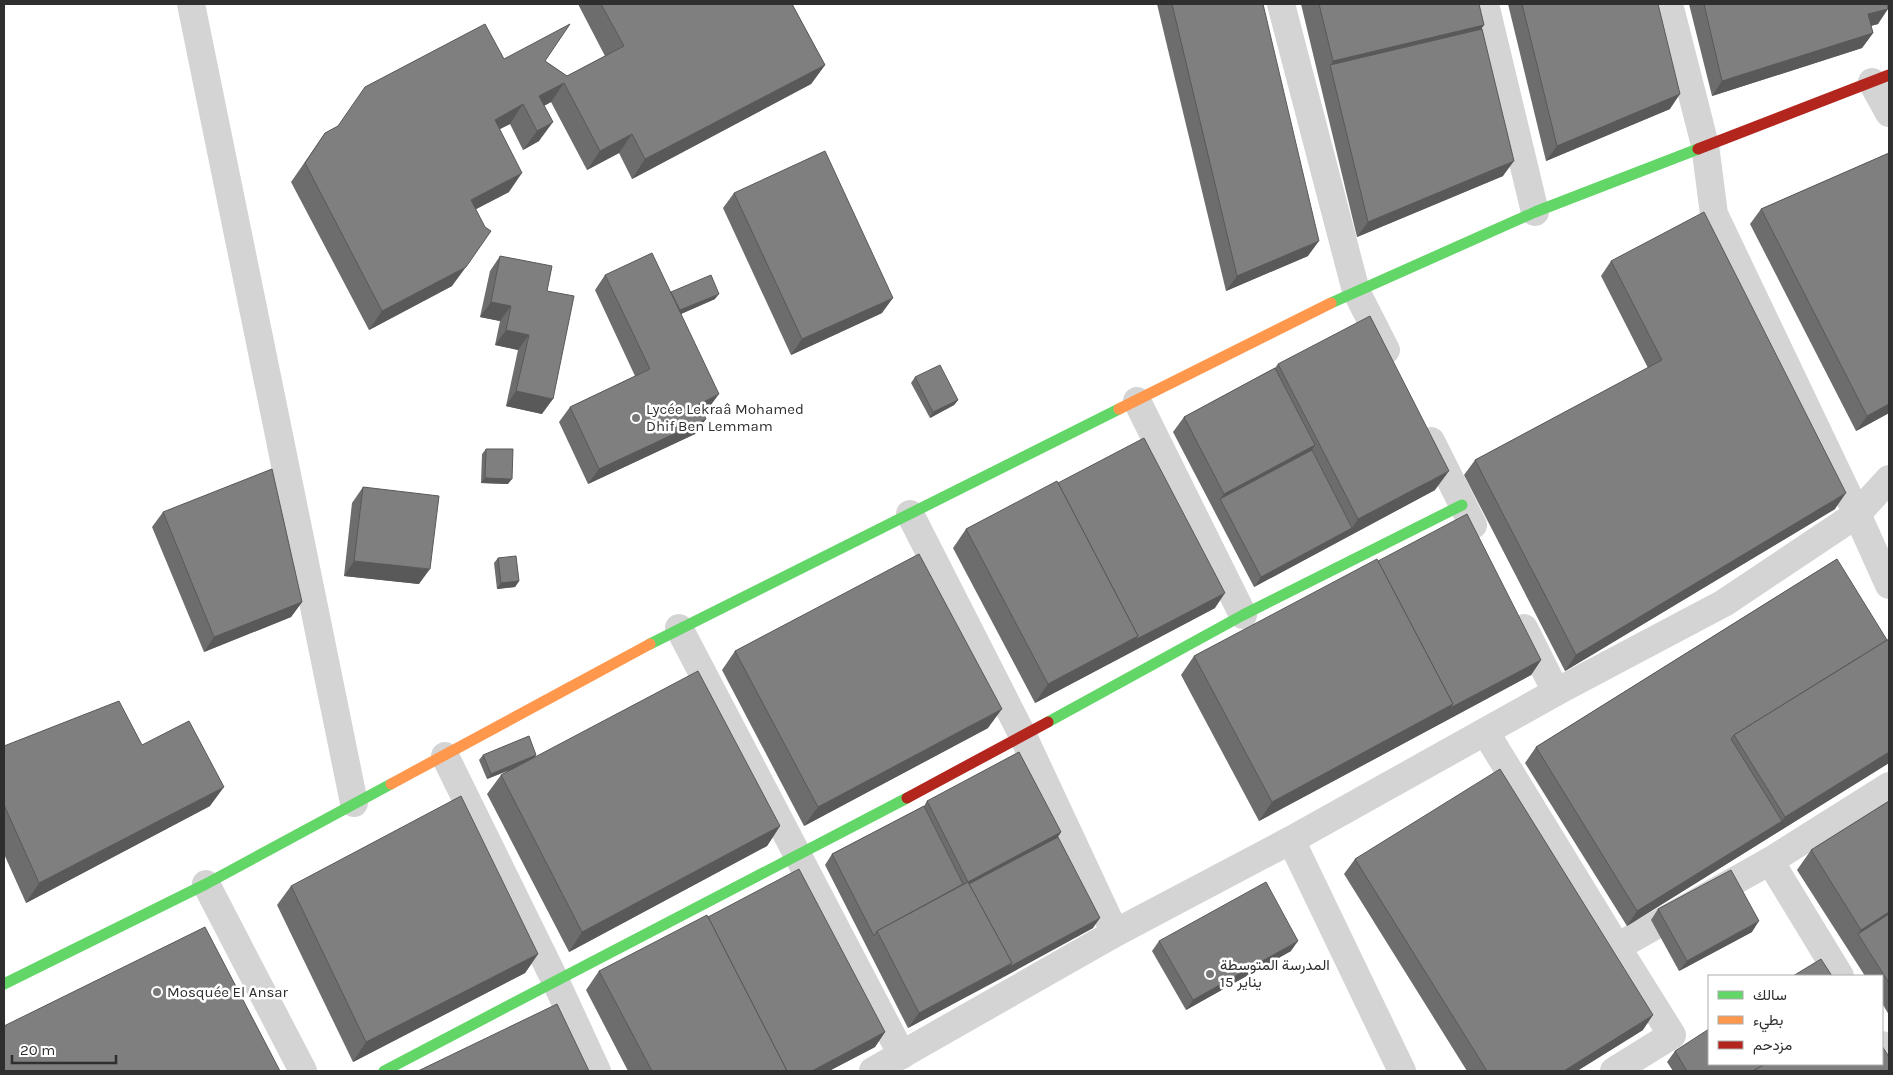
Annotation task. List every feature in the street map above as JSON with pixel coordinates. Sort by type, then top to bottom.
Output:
[{"type":"street","points":[[190,4],[354,803]]},
{"type":"street","points":[[1281,4],[1356,291],[1396,371]]},
{"type":"street","points":[[1485,4],[1535,212]]},
{"type":"street","points":[[1669,4],[1705,145],[1714,214],[1889,585]]},
{"type":"street","points":[[4,984],[206,884],[679,628],[1356,291],[1535,212],[1705,145],[1881,79],[1889,113]]},
{"type":"street","points":[[1137,401],[1243,615]]},
{"type":"street","points":[[1418,416],[1484,547]]},
{"type":"street","points":[[873,1071],[1115,933],[1291,840],[1486,733],[1556,692],[1724,603],[1857,514],[1889,479]]},
{"type":"street","points":[[384,1071],[555,980],[798,856],[1023,736],[1243,615],[1462,504]]},
{"type":"street","points":[[910,514],[1023,736],[1115,933]]},
{"type":"street","points":[[1514,607],[1556,692]]},
{"type":"street","points":[[679,628],[902,1055]]},
{"type":"street","points":[[1486,733],[1672,1035],[1647,1062],[1614,1071]]},
{"type":"street","points":[[445,756],[555,980],[597,1071]]},
{"type":"street","points":[[1617,947],[1770,861],[1889,786]]},
{"type":"street","points":[[1291,840],[1402,1071]]},
{"type":"street","points":[[1770,861],[1839,975]]},
{"type":"street","points":[[206,884],[304,1071]]},
{"type":"building","points":[[601,4],[792,4],[825,65],[645,159],[632,134],[600,151],[564,83],[539,96],[553,122],[537,131],[523,104],[495,120],[522,173],[471,200],[485,227],[491,231],[466,267],[382,311],[305,163],[325,133],[338,126],[365,87],[485,24],[504,59],[570,24],[545,61],[567,76],[624,46]]},
{"type":"building","points":[[1172,4],[1263,4],[1319,241],[1237,276]]},
{"type":"building","points":[[1319,4],[1479,4],[1484,25],[1333,61]]},
{"type":"building","points":[[1522,4],[1658,4],[1680,94],[1557,146]]},
{"type":"building","points":[[1704,4],[1887,4],[1888,9],[1868,14],[1873,33],[1722,81]]},
{"type":"building","points":[[1482,29],[1514,161],[1368,222],[1330,65]]},
{"type":"building","points":[[825,151],[893,298],[802,339],[734,193]]},
{"type":"building","points":[[1889,153],[1889,404],[1867,416],[1761,209]]},
{"type":"building","points":[[1704,212],[1846,493],[1576,655],[1475,460],[1662,360],[1611,261]]},
{"type":"building","points":[[652,253],[719,394],[699,404],[706,419],[599,469],[570,407],[650,369],[605,275]]},
{"type":"building","points":[[500,256],[552,266],[547,291],[574,296],[553,399],[516,391],[529,335],[506,330],[511,306],[491,302]]},
{"type":"building","points":[[711,275],[719,294],[680,310],[671,292]]},
{"type":"building","points":[[1370,316],[1449,471],[1358,519],[1278,364]]},
{"type":"building","points":[[940,365],[958,400],[933,412],[915,377]]},
{"type":"building","points":[[1275,368],[1315,445],[1224,494],[1184,417]]},
{"type":"building","points":[[1144,438],[1225,593],[1135,640],[1138,636],[1058,483]]},
{"type":"building","points":[[486,449],[513,449],[512,479],[485,478]]},
{"type":"building","points":[[1312,450],[1352,528],[1261,577],[1220,499]]},
{"type":"building","points":[[272,469],[302,602],[214,637],[163,512]]},
{"type":"building","points":[[1057,481],[1138,636],[1048,684],[966,529]]},
{"type":"building","points":[[363,487],[439,496],[430,569],[354,561]]},
{"type":"building","points":[[1467,514],[1541,660],[1450,708],[1453,704],[1378,561]]},
{"type":"building","points":[[919,554],[1002,709],[818,807],[735,651]]},
{"type":"building","points":[[516,556],[519,581],[501,583],[498,558]]},
{"type":"building","points":[[1377,559],[1453,704],[1272,802],[1194,656]]},
{"type":"building","points":[[1837,559],[1887,640],[1734,735],[1731,739],[1782,821],[1637,911],[1536,747]]},
{"type":"building","points":[[1889,639],[1889,752],[1785,817],[1734,735]]},
{"type":"building","points":[[698,671],[780,826],[582,932],[501,775]]},
{"type":"building","points":[[119,701],[142,745],[189,721],[224,787],[39,883],[4,805],[4,746]]},
{"type":"building","points":[[529,736],[536,755],[491,774],[483,755]]},
{"type":"building","points":[[1019,752],[1061,832],[968,882],[927,801]]},
{"type":"building","points":[[1500,769],[1653,1015],[1564,1071],[1487,1071],[1355,859]]},
{"type":"building","points":[[461,796],[538,954],[366,1042],[291,886]]},
{"type":"building","points":[[1889,801],[1889,912],[1861,930],[1811,850]]},
{"type":"building","points":[[924,806],[963,884],[877,931],[874,936],[832,854]]},
{"type":"building","points":[[1058,837],[1100,918],[1009,967],[1012,963],[969,884]]},
{"type":"building","points":[[799,869],[885,1032],[812,1071],[787,1071],[708,917]]},
{"type":"building","points":[[1731,870],[1759,921],[1687,961],[1658,909]]},
{"type":"building","points":[[968,882],[1012,963],[919,1013],[877,931]]},
{"type":"building","points":[[1266,882],[1298,941],[1193,1000],[1159,941]]},
{"type":"building","points":[[1889,914],[1889,983],[1858,934]]},
{"type":"building","points":[[707,915],[787,1071],[652,1071],[599,971]]},
{"type":"building","name":"Mosquée El Ansar","points":[[205,927],[280,1071],[4,1071],[4,1026]]},
{"type":"building","points":[[1821,959],[1831,975],[1795,975]]},
{"type":"building","points":[[557,1004],[589,1071],[418,1071]]},
{"type":"building","points":[[1708,1030],[1708,1065],[1763,1065],[1753,1071],[1687,1071],[1675,1051]]},
{"type":"building","points":[[1883,1048],[1889,1057],[1889,1071],[1753,1071],[1763,1065],[1883,1065]]},
{"type":"traffic: fast","points":[[1331,303],[1535,212],[1698,149]]},
{"type":"traffic: fast","points":[[650,644],[1119,409]]},
{"type":"traffic: fast","points":[[1048,722],[1243,615],[1462,505]]},
{"type":"traffic: fast","points":[[4,984],[206,884],[391,784]]},
{"type":"traffic: fast","points":[[384,1071],[907,798]]},
{"type":"traffic: slow","points":[[1119,409],[1331,303]]},
{"type":"traffic: slow","points":[[391,784],[650,644]]},
{"type":"traffic: jam","points":[[1698,149],[1889,75]]},
{"type":"traffic: jam","points":[[907,798],[1048,722]]},
{"type":"place","name":"Lycée Lekraâ Mohamed Dhif Ben Lemmam","points":[[636,418]]},
{"type":"place","name":"المدرسة المتوسطة 15 يناير","points":[[1210,974]]},
{"type":"place","name":"Mosquée El Ansar","points":[[157,992]]}]
